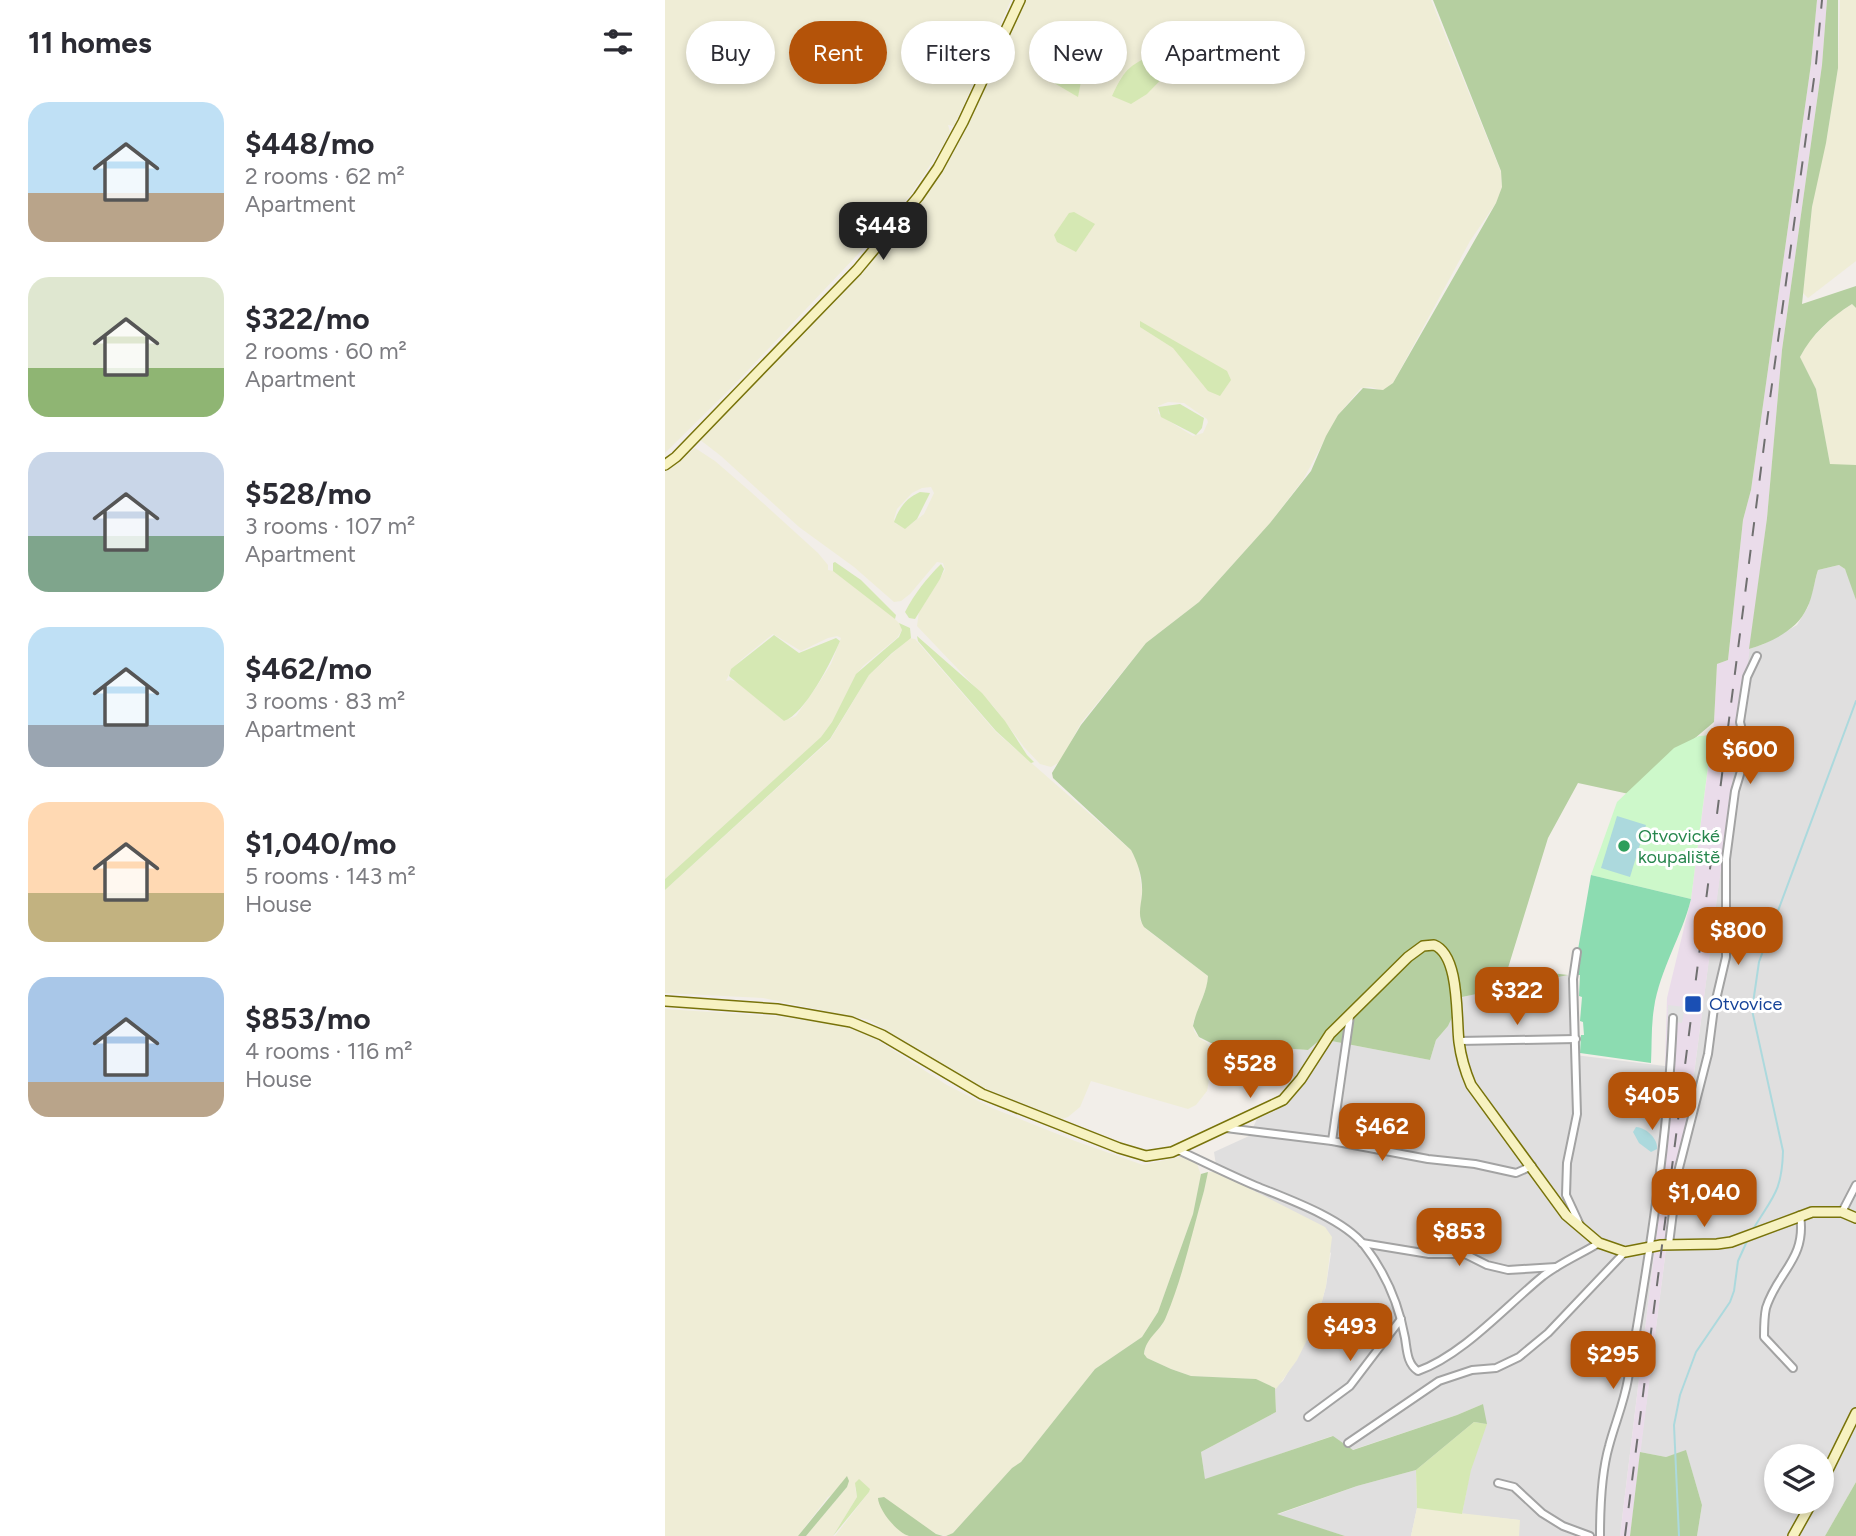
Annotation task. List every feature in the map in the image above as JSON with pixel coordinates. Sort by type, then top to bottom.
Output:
[{"type":"street","points":[[665,465],[676,457],[857,270],[918,197],[938,168],[963,122],[1020,0]]},
{"type":"street","points":[[1669,1244],[1678,1172],[1708,1054],[1714,1008],[1726,957],[1726,859],[1735,791],[1747,751],[1740,722],[1747,677],[1757,656]]},
{"type":"street","points":[[665,1001],[777,1009],[851,1022],[882,1035],[982,1094],[1146,1156],[1178,1150],[1283,1100],[1301,1079],[1330,1034],[1408,957],[1423,946],[1434,945],[1444,951],[1451,967],[1462,1063],[1471,1085],[1566,1215],[1599,1243],[1625,1252],[1669,1244],[1717,1244],[1743,1238],[1800,1215],[1824,1211],[1842,1212],[1856,1218]]},
{"type":"street","points":[[1577,952],[1573,979],[1577,1114],[1567,1163],[1566,1195],[1581,1227]]},
{"type":"street","points":[[1332,1141],[1350,1014]]},
{"type":"street","points":[[1600,1536],[1600,1514],[1609,1446],[1624,1403],[1651,1247],[1667,1120],[1673,1018]]},
{"type":"street","points":[[1459,1041],[1576,1039]]},
{"type":"street","points":[[1226,1128],[1332,1141],[1428,1159],[1475,1164],[1516,1174],[1532,1167]]},
{"type":"street","points":[[1178,1150],[1302,1205],[1347,1230],[1362,1243],[1383,1273],[1401,1319],[1412,1368],[1418,1371],[1433,1366],[1474,1335],[1545,1274],[1599,1243]]},
{"type":"street","points":[[1842,1212],[1856,1185]]},
{"type":"street","points":[[1793,1368],[1764,1336],[1765,1312],[1801,1244],[1803,1231],[1800,1215]]},
{"type":"street","points":[[1362,1243],[1429,1254],[1465,1254],[1487,1265],[1508,1270],[1557,1268]]},
{"type":"street","points":[[1348,1443],[1439,1381],[1472,1370],[1496,1368],[1519,1357],[1548,1333],[1625,1252]]},
{"type":"street","points":[[1308,1417],[1350,1386],[1401,1319]]},
{"type":"street","points":[[1834,1457],[1856,1412]]},
{"type":"street","points":[[1498,1482],[1514,1487],[1542,1513],[1563,1527],[1590,1536]]},
{"type":"street","points":[[1793,1536],[1805,1514]]},
{"type":"shaded area","points":[[665,0],[1011,0],[1002,21],[901,21],[901,84],[973,84],[955,124],[948,125],[950,132],[942,147],[911,194],[879,232],[734,385],[665,453]]},
{"type":"shaded area","points":[[1026,0],[1431,0],[1501,172],[1502,187],[1496,203],[1470,241],[1393,383],[1383,391],[1371,387],[1361,388],[1338,415],[1303,480],[1270,523],[1199,602],[1146,643],[1081,723],[1060,762],[1051,767],[1040,764],[994,707],[917,626],[919,612],[945,570],[943,563],[937,562],[910,594],[901,601],[894,602],[854,567],[799,527],[699,439],[861,272],[896,233],[934,183],[986,84],[1015,84],[1015,23]],"holes":[[[1168,402],[1184,403],[1207,419],[1203,433],[1193,436],[1158,413],[1158,406]],[[931,487],[934,493],[924,514],[907,527],[896,524],[894,519],[897,509],[912,493]]]},
{"type":"shaded area","points":[[1817,0],[1827,0],[1822,65],[1782,350],[1767,518],[1694,1074],[1667,1241],[1630,1536],[1620,1536],[1668,1139],[1665,1066],[1667,998],[1691,899],[1714,722],[1717,664],[1728,660],[1743,520],[1751,490],[1811,64]]},
{"type":"shaded area","points":[[1840,0],[1856,0],[1856,261],[1808,298],[1803,293],[1812,207],[1838,68]]},
{"type":"shaded area","points":[[1852,304],[1856,308],[1856,465],[1830,465],[1816,389],[1800,357],[1809,341],[1834,316]]},
{"type":"shaded area","points":[[695,448],[715,461],[818,553],[828,565],[828,570],[834,571],[889,613],[902,630],[897,638],[855,676],[832,722],[821,737],[665,879],[665,472]],"holes":[[[773,634],[801,651],[828,638],[841,638],[831,664],[817,686],[796,716],[784,721],[737,682],[726,681],[731,670]]]},
{"type":"shaded area","points":[[1839,565],[1845,569],[1856,600],[1856,1482],[1825,1536],[1697,1536],[1702,1505],[1686,1451],[1666,1457],[1640,1452],[1667,1241],[1694,1074],[1749,649],[1764,644],[1797,625],[1808,607],[1818,570]]},
{"type":"shaded area","points":[[909,638],[915,639],[996,732],[1131,850],[1138,863],[1142,891],[1140,920],[1146,929],[1208,976],[1193,1023],[1194,1031],[1213,1052],[1207,1091],[1196,1105],[1188,1109],[1091,1081],[1080,1107],[1062,1119],[976,1085],[869,1020],[763,998],[665,993],[665,890],[830,740],[869,675]]},
{"type":"shaded area","points":[[1568,975],[1575,1055],[1665,1066],[1668,1139],[1620,1536],[1519,1536],[1519,1520],[1462,1514],[1483,1404],[1352,1450],[1332,1436],[1205,1480],[1201,1452],[1276,1412],[1275,1388],[1283,1381],[1317,1320],[1326,1286],[1331,1253],[1271,1201],[1217,1172],[1214,1152],[1249,1136],[1257,1119],[1275,1111],[1299,1090],[1292,1074],[1292,1060],[1284,1048],[1308,1050],[1321,1039],[1430,1060],[1436,1040],[1448,1026],[1462,997]]},
{"type":"shaded area","points":[[1668,1005],[1685,1007],[1682,1023],[1675,1022],[1675,1062],[1667,1061]]},
{"type":"shaded area","points":[[665,1009],[789,1017],[845,1026],[865,1032],[947,1085],[992,1108],[1075,1141],[1143,1165],[1179,1157],[1196,1161],[1201,1175],[1193,1214],[1158,1312],[1142,1337],[1095,1369],[1021,1462],[1012,1468],[953,1533],[946,1536],[936,1534],[914,1519],[903,1533],[909,1536],[835,1536],[869,1492],[855,1487],[857,1497],[833,1536],[806,1536],[847,1487],[828,1497],[798,1536],[665,1536]]},
{"type":"shaded area","points":[[1208,1172],[1217,1172],[1325,1227],[1332,1237],[1326,1286],[1317,1320],[1297,1360],[1276,1389],[1256,1379],[1191,1376],[1147,1358],[1144,1354],[1147,1341],[1162,1325],[1173,1298]]},
{"type":"shaded area","points":[[1416,1470],[1417,1508],[1411,1536],[1345,1536],[1276,1515],[1357,1486]]},
{"type":"shaded area","points":[[1417,1508],[1520,1520],[1519,1536],[1411,1536]]},
{"type":"green space","points":[[1433,0],[1817,0],[1811,64],[1751,490],[1743,520],[1728,660],[1717,664],[1714,722],[1629,794],[1578,783],[1548,838],[1508,968],[1568,975],[1462,997],[1448,1026],[1436,1040],[1430,1060],[1321,1039],[1308,1050],[1211,1043],[1199,1037],[1193,1026],[1208,976],[1144,927],[1140,915],[1141,876],[1131,850],[1053,778],[1052,773],[1081,725],[1146,643],[1199,602],[1270,523],[1311,471],[1338,415],[1363,388],[1383,390],[1393,383],[1496,203],[1502,187],[1501,171]]},
{"type":"green space","points":[[1827,0],[1838,0],[1838,68],[1812,207],[1802,304],[1856,286],[1856,308],[1852,304],[1829,321],[1810,341],[1800,357],[1816,389],[1830,464],[1856,465],[1856,600],[1845,569],[1839,565],[1818,570],[1809,603],[1797,623],[1775,639],[1749,649],[1767,518],[1782,350],[1822,65]]},
{"type":"green space","points":[[1141,60],[1141,84],[1157,84],[1131,104],[1112,96],[1118,84],[1127,84],[1127,71]]},
{"type":"green space","points":[[1056,84],[1081,84],[1078,97]]},
{"type":"green space","points":[[1074,212],[1095,224],[1076,252],[1057,242],[1054,235],[1069,213]]},
{"type":"green space","points":[[1140,321],[1227,371],[1231,380],[1220,396],[1208,391],[1173,348],[1140,327]]},
{"type":"green space","points":[[1180,404],[1204,418],[1202,428],[1196,435],[1161,417],[1158,407]]},
{"type":"green space","points":[[920,492],[930,493],[917,519],[905,529],[894,522],[896,517],[907,500]]},
{"type":"green space","points":[[835,562],[861,580],[896,615],[895,619],[833,571]]},
{"type":"green space","points":[[941,564],[944,569],[940,579],[915,619],[909,618],[905,612],[909,605],[921,586]]},
{"type":"green space","points":[[899,623],[910,628],[911,638],[869,675],[830,739],[665,890],[665,879],[821,737],[832,722],[856,674],[899,637],[902,630]]},
{"type":"green space","points":[[774,635],[799,653],[836,638],[840,641],[809,698],[784,721],[729,676],[731,669]]},
{"type":"green space","points":[[917,636],[982,693],[1034,762],[1031,763],[996,731],[918,641]]},
{"type":"green space","points":[[1712,735],[1691,899],[1591,875],[1617,802],[1674,748],[1699,736]]},
{"type":"green space","points":[[1591,875],[1691,899],[1657,994],[1652,1022],[1651,1063],[1580,1053],[1581,1035],[1584,1035],[1583,1022],[1580,1021],[1580,975],[1576,975],[1576,961]]},
{"type":"green space","points":[[1208,1172],[1172,1302],[1163,1322],[1147,1343],[1144,1354],[1147,1358],[1191,1376],[1256,1379],[1275,1388],[1276,1412],[1201,1452],[1205,1479],[1333,1436],[1353,1450],[1483,1404],[1487,1424],[1474,1422],[1416,1470],[1357,1486],[1277,1514],[1345,1536],[946,1536],[953,1533],[1012,1468],[1021,1462],[1095,1369],[1142,1337],[1158,1312],[1193,1214],[1201,1174]]},
{"type":"green space","points":[[1474,1422],[1487,1424],[1471,1470],[1462,1514],[1417,1508],[1416,1470]]},
{"type":"green space","points":[[1686,1450],[1702,1505],[1697,1536],[1630,1536],[1640,1452],[1666,1457]]},
{"type":"green space","points":[[847,1476],[847,1487],[806,1536],[798,1536]]},
{"type":"green space","points":[[859,1479],[870,1489],[869,1492],[833,1536],[857,1497],[855,1483]]},
{"type":"green space","points":[[1856,1482],[1856,1536],[1825,1536]]},
{"type":"green space","points":[[884,1497],[936,1534],[943,1536],[904,1534],[894,1526],[881,1508],[878,1498]]},
{"type":"water","name":"Otvovické koupaliště","points":[[1617,816],[1646,825],[1630,877],[1601,868]]},
{"type":"water","points":[[1636,1127],[1651,1135],[1656,1141],[1657,1149],[1651,1152],[1639,1143],[1633,1132]]},
{"type":"waterway","points":[[1752,1231],[1778,1186],[1783,1151],[1752,1010],[1759,962],[1856,701]]},
{"type":"waterway","points":[[1679,1536],[1674,1425],[1680,1395],[1696,1352],[1730,1302],[1738,1261],[1748,1239]]},
{"type":"railway","points":[[1625,1536],[1769,406],[1816,64],[1822,0]]},
{"type":"place","name":"Otvovické koupaliště","points":[[1624,846]]},
{"type":"place","name":"Otvovice","points":[[1693,1004]]}]
